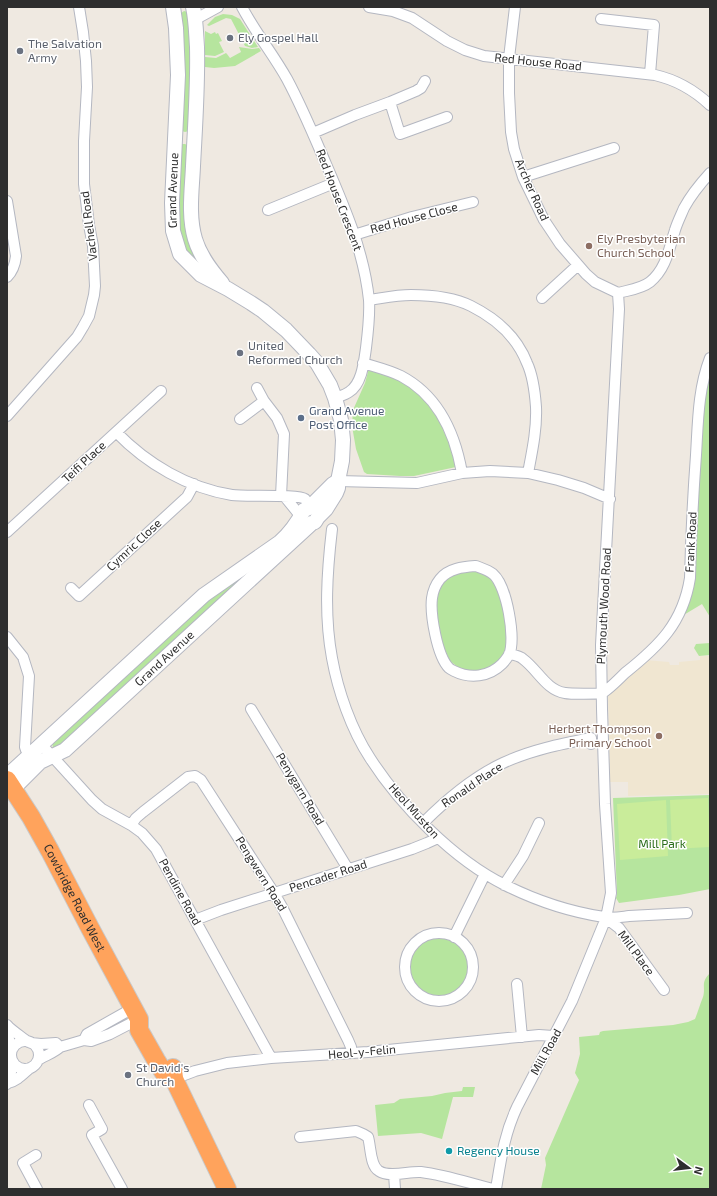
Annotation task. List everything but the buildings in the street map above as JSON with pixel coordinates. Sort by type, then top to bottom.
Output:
[{"type":"highway","name":"Cowbridge Road West","points":[[9,782],[50,850],[136,1014],[139,1030],[164,1073],[174,1079],[227,1189]]},
{"type":"street","name":"Vachell Road","points":[[7,416],[77,336],[89,316],[94,295],[93,246],[84,184],[84,141],[87,87],[86,61],[79,7]]},
{"type":"street","name":"Grand Avenue","points":[[9,782],[30,755],[204,595],[280,542],[290,531],[310,516],[326,509],[338,488],[343,440],[341,420],[335,398],[324,375],[309,354],[286,330],[263,311],[228,289],[201,275],[180,254],[173,231],[172,203],[178,75],[176,28],[173,7]]},
{"type":"street","points":[[194,13],[218,7]]},
{"type":"street","name":"Red House Crescent","points":[[242,7],[287,79],[302,109],[334,183],[362,259],[369,300],[369,329],[364,363],[356,386],[349,392],[335,398]]},
{"type":"street","name":"Red House Road","points":[[369,7],[393,11],[412,18],[447,41],[465,50],[484,56],[650,74],[669,78],[694,91],[710,105]]},
{"type":"street","name":"Archer Road","points":[[515,7],[509,58],[509,93],[514,149],[523,177],[544,220],[560,244],[586,274],[595,282],[618,293]]},
{"type":"street","name":"Grand Avenue","points":[[194,13],[198,71],[191,214],[193,229],[198,246],[209,267],[228,289]]},
{"type":"street","points":[[601,19],[654,25],[650,74]]},
{"type":"street","points":[[313,133],[421,88],[425,81]]},
{"type":"street","points":[[390,102],[400,134],[447,117]]},
{"type":"street","name":"Grand Avenue","points":[[174,138],[195,138]]},
{"type":"street","points":[[523,177],[614,148]]},
{"type":"street","points":[[618,293],[643,286],[657,275],[663,266],[675,229],[685,207],[697,188],[710,173]]},
{"type":"street","points":[[268,210],[334,183]]},
{"type":"street","points":[[7,201],[16,263],[12,272],[7,277]]},
{"type":"street","name":"Red House Close","points":[[354,235],[412,217],[473,202]]},
{"type":"street","points":[[542,298],[578,265]]},
{"type":"street","name":"Plymouth Wood Road","points":[[606,918],[611,893],[611,884],[605,804],[601,693],[601,645],[610,499],[619,309],[618,293]]},
{"type":"street","points":[[369,300],[411,295],[441,297],[470,305],[491,318],[506,331],[521,349],[532,376],[536,408],[536,426],[528,474]]},
{"type":"street","name":"Frank Road","points":[[601,693],[640,661],[665,636],[677,620],[684,604],[690,578],[700,394],[710,358]]},
{"type":"street","points":[[364,363],[382,368],[402,377],[420,389],[431,400],[442,414],[453,436],[457,447],[462,473]]},
{"type":"street","points":[[116,432],[128,444],[174,476],[212,490],[233,495],[283,497],[291,497],[304,498],[306,500],[310,516],[298,513],[283,497],[284,434],[278,418],[264,401],[257,388]]},
{"type":"street","name":"Teifi Place","points":[[7,532],[161,391]]},
{"type":"street","points":[[240,418],[264,401]]},
{"type":"street","points":[[338,481],[418,483],[462,473],[490,471],[528,474],[558,480],[584,488],[610,499]]},
{"type":"street","name":"Cymric Close","points":[[71,588],[79,596],[186,497],[194,484]]},
{"type":"street","name":"Grand Avenue","points":[[9,782],[40,762],[65,750],[310,516]]},
{"type":"street","name":"Heol Muston","points":[[332,529],[327,566],[326,599],[328,635],[332,658],[342,698],[355,730],[370,758],[396,794],[438,838],[460,856],[485,874],[504,885],[531,897],[557,906],[606,918],[687,913]]},
{"type":"street","points":[[476,566],[493,574],[506,597],[510,619],[511,643],[509,654],[498,668],[488,674],[477,676],[460,674],[449,668],[441,655],[432,618],[432,598],[435,588],[441,578],[454,569],[460,567],[476,566]]},
{"type":"street","points":[[7,637],[23,657],[29,676],[26,750],[30,755]]},
{"type":"street","points":[[509,654],[523,659],[549,686],[557,691],[566,693],[601,693]]},
{"type":"street","name":"Penygarn Road","points":[[251,709],[348,869]]},
{"type":"street","name":"Ronald Place","points":[[423,823],[442,804],[460,790],[502,764],[556,745],[591,738],[591,744]]},
{"type":"street","name":"Pendine Road","points":[[42,745],[92,800],[112,815],[131,825],[142,833],[156,849],[271,1058]]},
{"type":"street","name":"Pengwern Road","points":[[131,825],[143,812],[186,778],[195,776],[201,780],[282,907],[348,1040],[351,1047],[351,1053]]},
{"type":"street","points":[[504,885],[523,856],[539,823]]},
{"type":"street","name":"Pencader Road","points":[[195,920],[221,910],[412,849],[438,838]]},
{"type":"street","points":[[454,937],[485,874]]},
{"type":"street","name":"Mill Place","points":[[606,918],[619,928],[664,990]]},
{"type":"street","name":"Mill Road","points":[[496,1189],[503,1147],[511,1120],[572,1000],[606,918]]},
{"type":"street","points":[[441,933],[454,937],[463,943],[469,952],[472,962],[472,973],[469,983],[462,992],[454,998],[443,1002],[434,1002],[425,999],[411,988],[407,980],[404,971],[407,953],[416,942],[427,935],[441,933]]},
{"type":"street","points":[[517,984],[522,1038]]},
{"type":"street","points":[[8,1083],[21,1076],[48,1053],[57,1051],[60,1047],[84,1040],[91,1041],[110,1034],[136,1014]]},
{"type":"street","points":[[30,1068],[18,1066],[12,1056],[10,1040],[7,1032],[8,1026],[34,1045],[38,1051],[38,1060]]},
{"type":"street","name":"Heol-y-Felin","points":[[174,1079],[190,1072],[214,1066],[271,1058],[351,1053],[522,1038],[539,1035],[553,1036]]},
{"type":"street","points":[[8,1083],[11,1072],[13,1049],[19,1043],[56,1043],[60,1047]]},
{"type":"street","points":[[90,1105],[102,1129],[92,1135],[122,1189]]},
{"type":"street","points":[[300,1136],[358,1131],[368,1137],[371,1146],[373,1163],[378,1171],[383,1174],[420,1172],[493,1189]]},
{"type":"street","points":[[36,1155],[23,1163],[37,1189]]},
{"type":"street","points":[[394,1174],[395,1189]]},
{"type":"shaded area","name":"Herbert Thompson Primary School","points":[[700,656],[710,656],[710,794],[628,796],[628,782],[610,782],[608,691],[645,660],[669,662],[670,665],[679,665],[679,662],[700,660]]},
{"type":"green space","points":[[184,11],[188,12],[191,16],[189,131],[185,132],[182,131],[180,14]]},
{"type":"green space","points":[[223,14],[232,15],[240,19],[258,47],[252,48],[245,46],[231,19],[226,18],[209,26],[207,25],[215,17]]},
{"type":"green space","points":[[205,31],[211,34],[215,32],[216,34],[218,33],[222,41],[219,42],[224,52],[215,56],[205,55]]},
{"type":"green space","points":[[239,47],[252,49],[259,48],[261,51],[235,66],[214,68],[205,67],[205,57],[216,58],[226,53],[230,58],[241,52]]},
{"type":"green space","points":[[182,144],[189,146],[190,166],[204,266],[195,262],[183,246],[179,236],[179,148]]},
{"type":"green space","points":[[710,358],[710,617],[702,604],[677,619],[684,603],[696,447]]},
{"type":"green space","points":[[369,368],[403,382],[429,402],[453,444],[456,467],[414,476],[367,474],[364,472],[356,449],[352,426],[353,410],[365,383]]},
{"type":"green space","points":[[276,549],[62,748],[53,748],[52,742],[198,605]]},
{"type":"green space","points":[[480,570],[494,580],[503,595],[508,642],[505,655],[496,666],[480,672],[463,671],[450,661],[440,639],[436,612],[437,592],[441,584],[452,573]]},
{"type":"green space","points":[[710,643],[710,655],[699,656],[694,648],[696,644]]},
{"type":"green space","name":"Mill Park","points":[[710,795],[710,889],[679,895],[619,903],[616,898],[613,798]]},
{"type":"green space","points":[[708,798],[710,847],[672,849],[670,800]]},
{"type":"green space","points":[[666,800],[668,856],[620,860],[617,804]]},
{"type":"green space","points":[[432,937],[444,937],[455,942],[463,950],[468,961],[466,979],[455,992],[444,997],[432,997],[421,992],[413,984],[408,973],[408,961],[413,950],[421,942]]},
{"type":"green space","points":[[710,973],[710,1189],[541,1189],[546,1165],[545,1158],[579,1080],[575,1073],[580,1054],[579,1037],[599,1035],[600,1032],[603,1031],[673,1025],[695,1019],[704,994],[704,982]]},
{"type":"green space","points":[[463,1087],[475,1087],[473,1097],[453,1097],[442,1139],[421,1133],[378,1136],[375,1105],[394,1103],[400,1099],[462,1091]]},
{"type":"place","name":"Ely Gospel Hall","points":[[230,38]]},
{"type":"place","name":"The Salvation Army","points":[[20,51]]},
{"type":"place","name":"Ely Presbyterian Church School","points":[[589,246]]},
{"type":"place","name":"United Reformed Church","points":[[240,353]]},
{"type":"place","name":"Grand Avenue Post Office","points":[[301,418]]},
{"type":"place","name":"Herbert Thompson Primary School","points":[[659,736]]},
{"type":"place","name":"St David's Church","points":[[128,1075]]},
{"type":"place","name":"Regency House","points":[[449,1151]]}]
